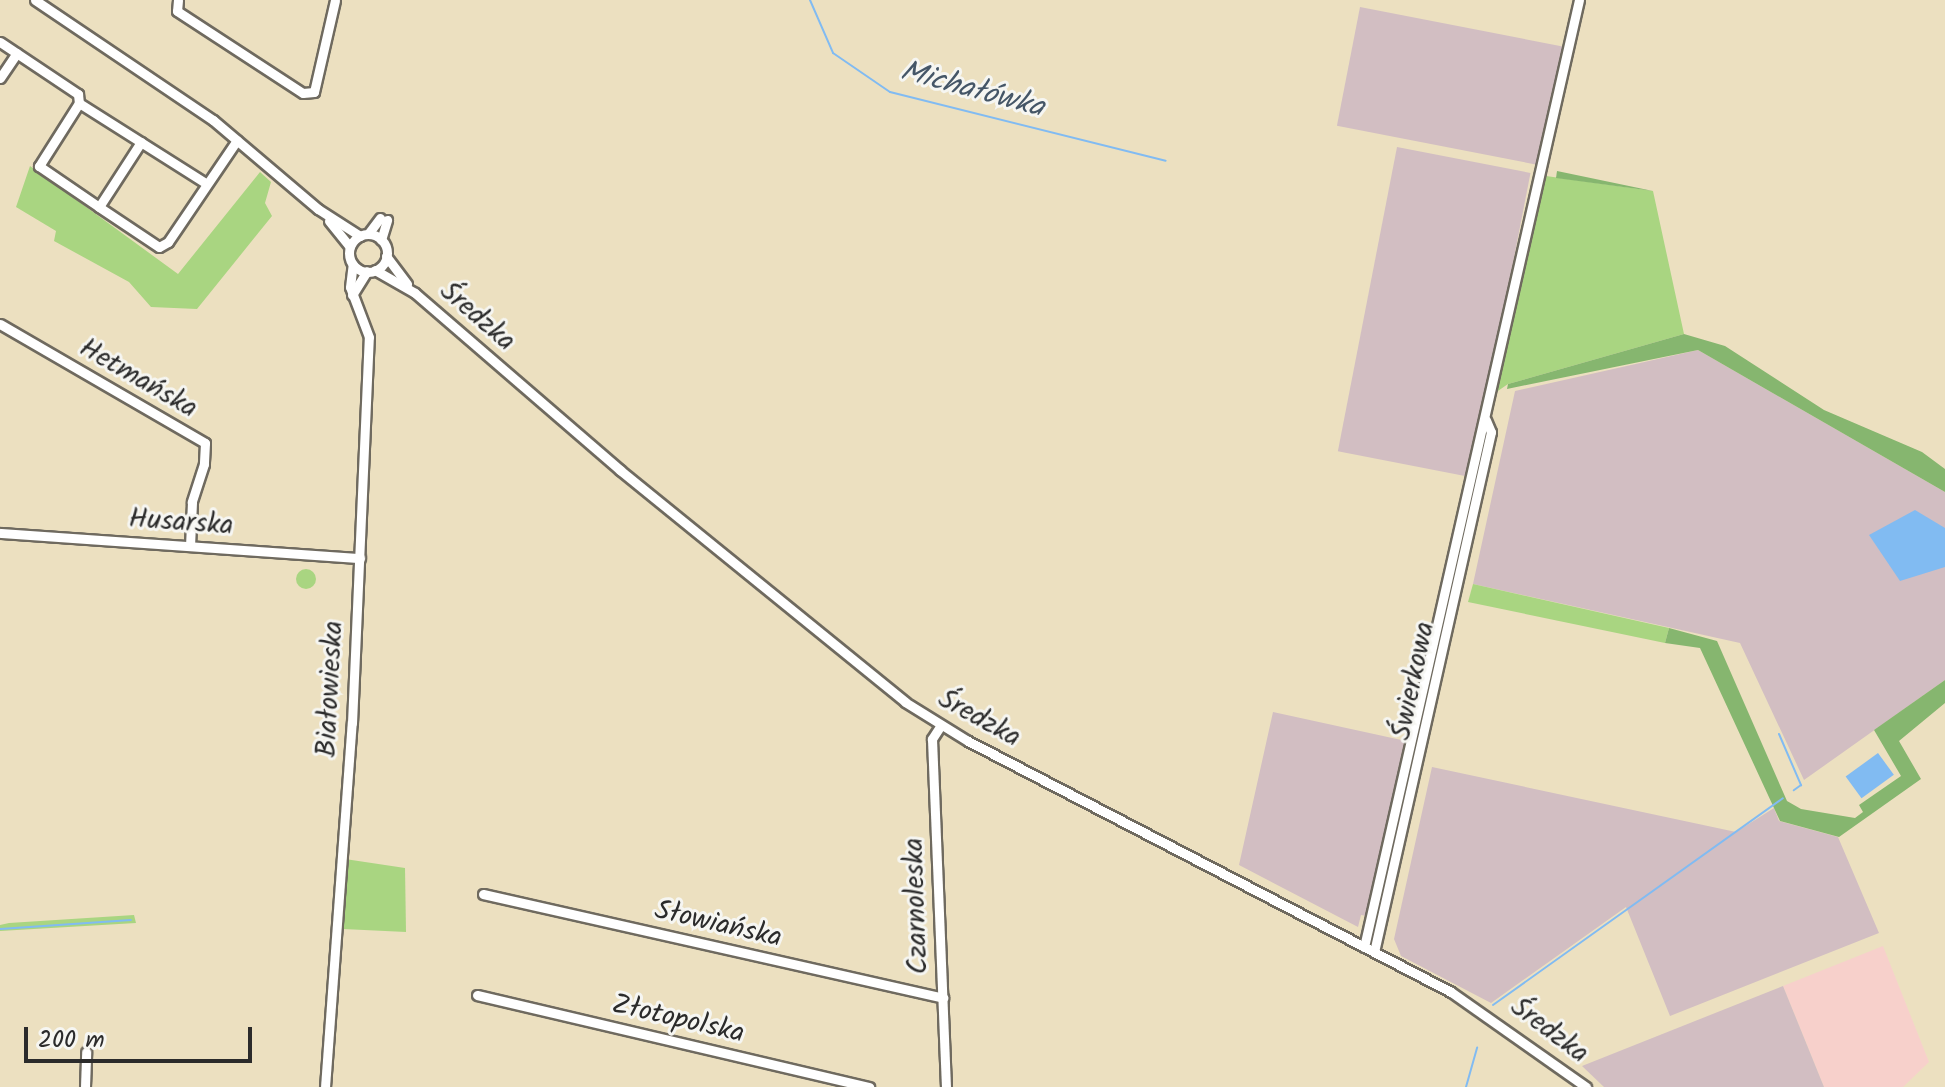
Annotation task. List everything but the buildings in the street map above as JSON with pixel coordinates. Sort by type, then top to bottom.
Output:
[{"type":"street","points":[[35,0],[237,140],[318,209],[350,247],[353,264],[371,270]]},
{"type":"street","points":[[178,0],[177,11],[303,93],[314,92],[335,0]]},
{"type":"street","name":"Świerkowa","points":[[1364,947],[1579,0]]},
{"type":"street","points":[[0,42],[78,94],[79,103],[39,166],[164,246],[237,140]]},
{"type":"street","points":[[0,78],[17,53]]},
{"type":"street","points":[[79,103],[207,184]]},
{"type":"street","points":[[99,207],[141,142]]},
{"type":"street","points":[[318,209],[364,235],[381,240]]},
{"type":"street","points":[[350,247],[383,219],[381,240],[386,256],[352,295]]},
{"type":"street","name":"Średzka","points":[[386,256],[415,293],[631,479],[880,684],[941,725],[1488,1014],[1586,1087]]},
{"type":"street","name":"Białowieska","points":[[325,1087],[360,558],[369,337],[352,295],[353,264]]},
{"type":"street","name":"Średzka","points":[[371,270],[415,293]]},
{"type":"street","name":"Hetmańska","points":[[0,324],[205,443],[204,464],[192,502],[190,546]]},
{"type":"street","name":"Świerkowa","points":[[1374,952],[1491,432],[1486,420]]},
{"type":"street","name":"Husarska","points":[[0,533],[360,558]]},
{"type":"street","name":"Czarnoleska","points":[[941,725],[932,739],[946,1087]]},
{"type":"street","name":"Słowiańska","points":[[483,894],[943,998]]},
{"type":"street","name":"Złotopolska","points":[[477,995],[869,1087]]},
{"type":"street","points":[[85,1087],[86,1052]]},
{"type":"shaded area","points":[[1360,7],[1565,47],[1542,166],[1337,126]]},
{"type":"shaded area","points":[[1397,147],[1531,173],[1471,477],[1338,451]]},
{"type":"shaded area","points":[[1698,350],[1945,492],[1945,680],[1804,780],[1740,643],[1473,584],[1515,391]]},
{"type":"shaded area","points":[[1273,712],[1406,741],[1367,916],[1361,915],[1358,927],[1239,865]]},
{"type":"shaded area","points":[[1432,767],[1736,832],[1774,808],[1779,821],[1838,837],[1879,933],[1670,1016],[1626,907],[1491,1003],[1401,956],[1394,939]]},
{"type":"shaded area","points":[[1883,946],[1929,1062],[1903,1087],[1824,1087],[1783,986]]},
{"type":"shaded area","points":[[1783,986],[1824,1087],[1604,1087],[1582,1066]]},
{"type":"green space","points":[[30,166],[178,274],[260,172],[271,182],[265,203],[272,216],[197,309],[151,307],[129,282],[54,241],[56,231],[16,207]]},
{"type":"green space","points":[[1557,171],[1653,191],[1556,178]]},
{"type":"green space","points":[[1546,176],[1653,191],[1684,334],[1508,384],[1495,393]]},
{"type":"green space","points":[[1684,334],[1725,346],[1824,410],[1922,452],[1945,469],[1945,492],[1698,350],[1507,389],[1508,384]]},
{"type":"green space","points":[[302,569],[310,569],[316,579],[310,589],[302,589],[296,583],[296,575]]},
{"type":"green space","points":[[1473,584],[1669,628],[1665,643],[1468,602]]},
{"type":"green space","points":[[1669,628],[1717,641],[1787,801],[1801,809],[1855,818],[1863,812],[1859,805],[1901,776],[1874,730],[1945,680],[1945,703],[1899,741],[1921,779],[1839,837],[1780,821],[1700,648],[1665,643]]},
{"type":"green space","points":[[345,859],[405,868],[406,932],[343,929]]},
{"type":"green space","points":[[134,915],[136,923],[0,931],[0,925],[9,923]]},
{"type":"water","points":[[1915,510],[1945,528],[1945,567],[1900,581],[1869,535]]},
{"type":"water","points":[[1878,753],[1894,775],[1862,798],[1846,777]]},
{"type":"waterway","name":"Michałówka","points":[[810,0],[833,53],[890,92],[1166,161]]},
{"type":"waterway","points":[[1779,734],[1801,785],[1794,790]]},
{"type":"waterway","points":[[1493,1005],[1783,798]]},
{"type":"waterway","points":[[0,929],[131,920]]},
{"type":"waterway","points":[[1466,1087],[1477,1048]]}]
